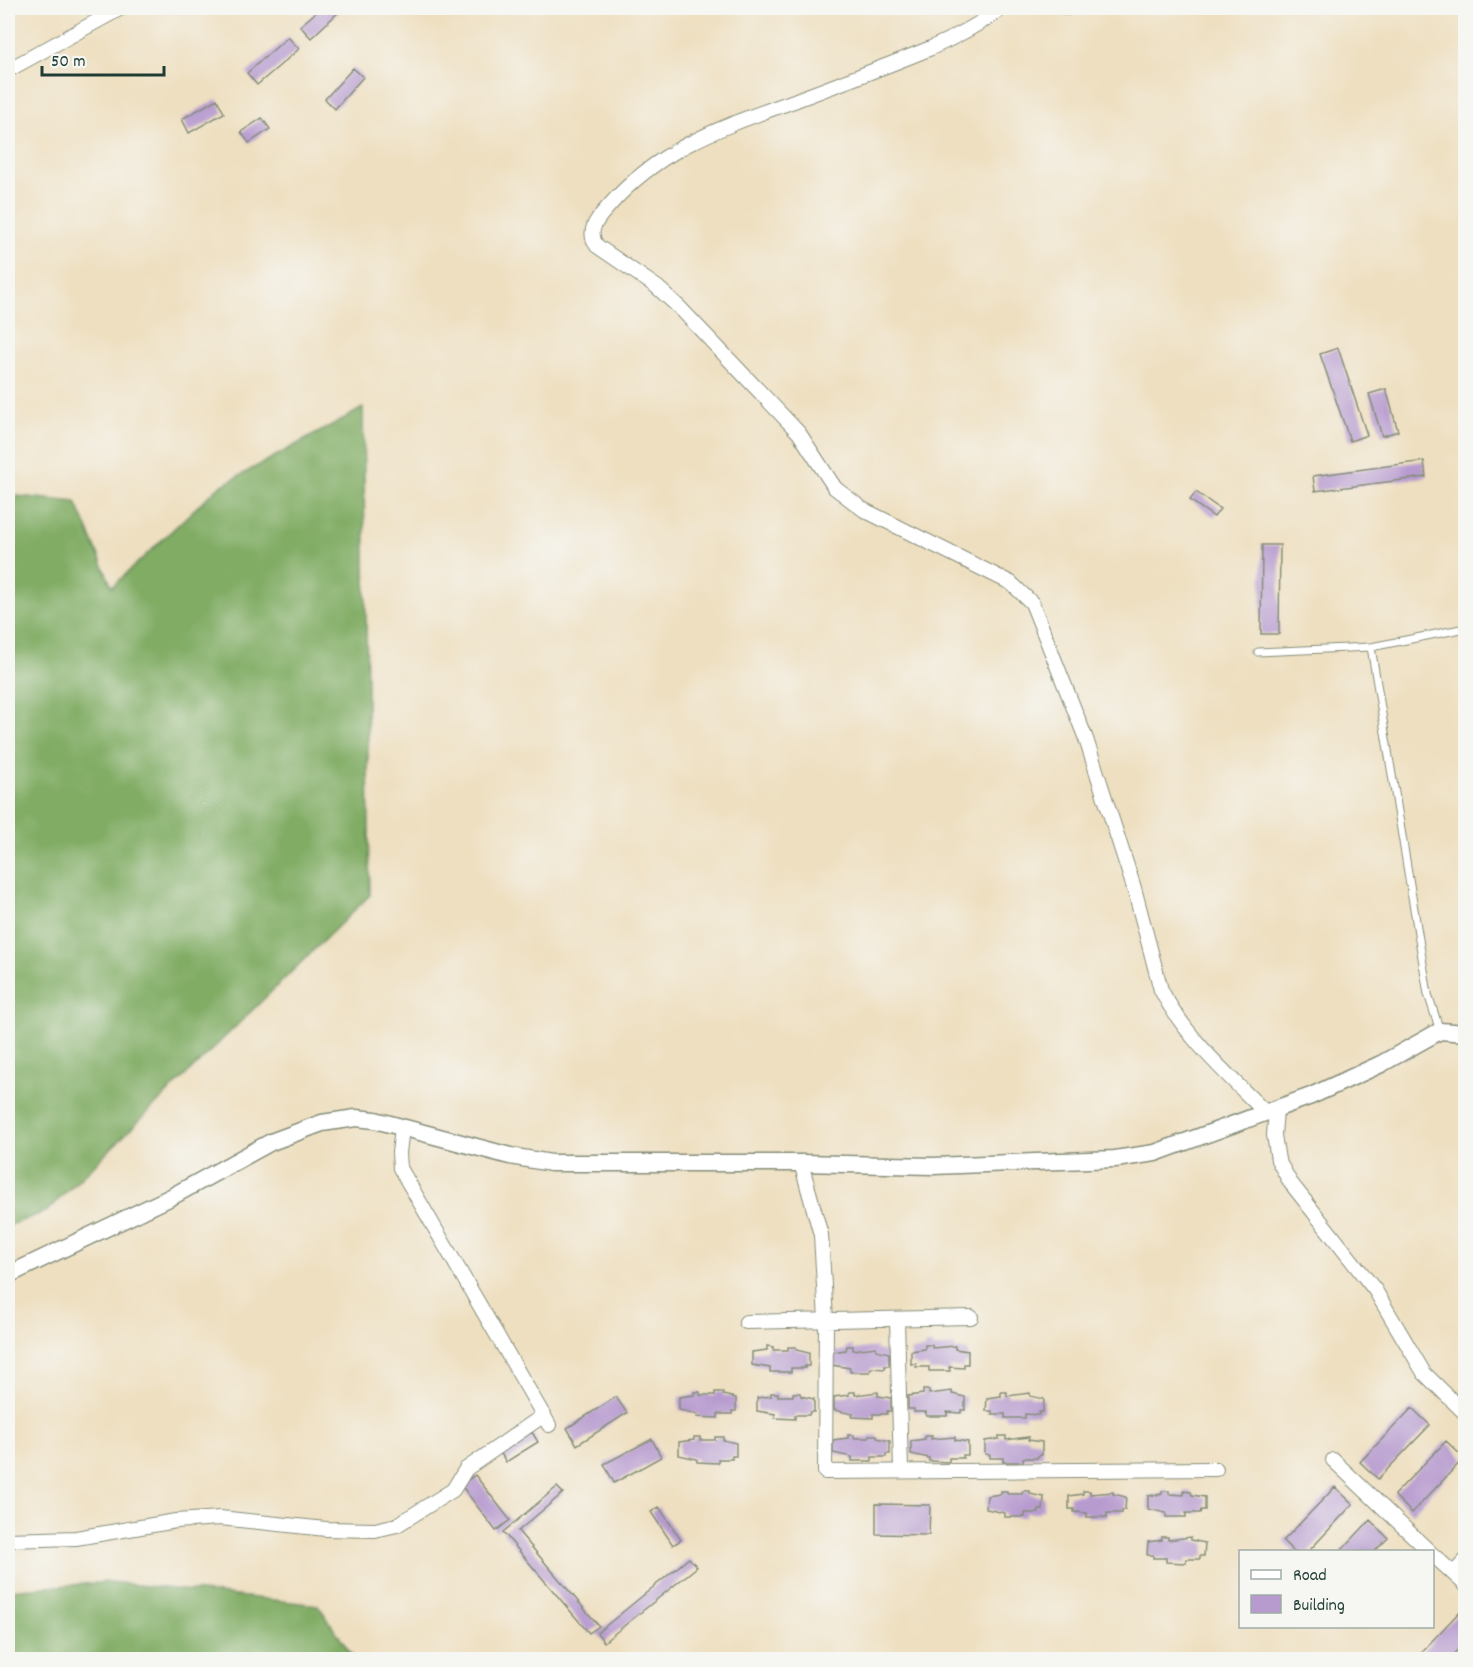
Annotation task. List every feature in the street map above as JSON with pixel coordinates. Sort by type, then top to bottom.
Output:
[{"type":"street","points":[[8,70],[121,8]]},
{"type":"street","points":[[1003,8],[934,46],[727,124],[681,147],[635,179],[614,200],[597,219],[592,230],[592,239],[597,246],[657,287],[681,309],[799,433],[823,473],[844,497],[864,510],[1011,583],[1024,593],[1040,621],[1108,802],[1161,990],[1172,1012],[1205,1053],[1271,1111],[1278,1160],[1290,1182],[1375,1290],[1424,1373],[1466,1414]]},
{"type":"street","points":[[8,1275],[171,1197],[271,1142],[322,1123],[356,1118],[510,1156],[551,1163],[801,1163],[933,1166],[1115,1159],[1155,1153],[1271,1111],[1381,1064],[1440,1031],[1466,1033]]},
{"type":"street","points":[[8,1540],[76,1538],[176,1521],[220,1518],[326,1529],[375,1530],[397,1525],[453,1490],[466,1469],[547,1420],[400,1168],[402,1128]]},
{"type":"street","points":[[801,1163],[821,1235],[826,1320],[825,1472],[1216,1469]]},
{"type":"street","points":[[746,1322],[971,1317]]},
{"type":"street","points":[[897,1319],[901,1471]]},
{"type":"street","points":[[1333,1460],[1428,1550]]},
{"type":"street","points":[[1434,1556],[1466,1585]]},
{"type":"street","points":[[1454,1574],[1466,1560]]},
{"type":"lane","points":[[1258,652],[1371,647],[1466,628]]},
{"type":"lane","points":[[1371,647],[1428,994],[1440,1031]]},
{"type":"green space","points":[[363,408],[370,895],[47,1211],[8,1226],[8,495],[76,502],[112,587],[217,488]]},
{"type":"green space","points":[[110,1582],[318,1605],[355,1659],[8,1659],[8,1590]]},
{"type":"building","points":[[321,8],[343,8],[311,38],[300,26]]},
{"type":"building","points":[[1040,8],[1071,8],[1069,15]]},
{"type":"building","points":[[288,37],[299,49],[257,85],[247,73]]},
{"type":"building","points":[[353,68],[363,77],[335,109],[325,99]]},
{"type":"building","points":[[217,99],[224,113],[189,133],[182,119]]},
{"type":"building","points":[[262,118],[270,129],[249,143],[241,132]]},
{"type":"building","points":[[1338,348],[1367,435],[1350,441],[1320,354]]},
{"type":"building","points":[[1386,389],[1398,431],[1382,436],[1369,394]]},
{"type":"building","points":[[1424,461],[1426,477],[1315,491],[1313,476]]},
{"type":"building","points":[[1196,492],[1220,509],[1214,517],[1190,500]]},
{"type":"building","points":[[1262,545],[1280,545],[1279,634],[1261,634]]},
{"type":"building","points":[[925,1345],[932,1345],[932,1348],[955,1346],[955,1349],[968,1351],[968,1364],[964,1364],[964,1368],[949,1367],[950,1371],[929,1371],[929,1367],[916,1367],[916,1364],[911,1364],[911,1351],[925,1349]]},
{"type":"building","points":[[767,1346],[773,1347],[773,1350],[788,1350],[788,1347],[796,1347],[796,1350],[809,1353],[809,1366],[791,1368],[791,1372],[770,1372],[770,1368],[752,1365],[752,1352],[767,1350]]},
{"type":"building","points":[[847,1346],[853,1346],[853,1350],[876,1347],[876,1350],[889,1353],[889,1366],[885,1366],[885,1369],[871,1368],[870,1372],[850,1372],[850,1368],[832,1365],[832,1352],[846,1350]]},
{"type":"building","points":[[923,1390],[929,1390],[929,1394],[952,1391],[952,1394],[965,1397],[965,1410],[961,1410],[961,1413],[947,1412],[947,1416],[926,1416],[926,1412],[914,1412],[914,1409],[908,1409],[908,1396],[923,1394]]},
{"type":"building","points":[[694,1392],[700,1392],[700,1395],[715,1395],[715,1392],[723,1392],[723,1395],[736,1398],[736,1411],[732,1411],[732,1414],[718,1414],[718,1418],[697,1417],[698,1414],[679,1410],[679,1397],[694,1395]]},
{"type":"building","points":[[849,1392],[855,1392],[855,1395],[878,1392],[878,1396],[891,1398],[891,1411],[887,1411],[887,1414],[873,1414],[873,1418],[852,1417],[853,1414],[834,1410],[834,1397],[849,1395]]},
{"type":"building","points":[[1001,1392],[1007,1392],[1007,1396],[1030,1393],[1030,1396],[1044,1399],[1043,1412],[1039,1412],[1039,1415],[1025,1414],[1025,1418],[1005,1418],[1005,1414],[992,1414],[992,1411],[986,1411],[987,1398],[1001,1396]]},
{"type":"building","points":[[771,1393],[778,1393],[778,1396],[793,1396],[793,1393],[800,1393],[801,1396],[814,1399],[814,1412],[810,1412],[809,1415],[795,1415],[795,1419],[775,1418],[775,1414],[757,1411],[757,1398],[771,1396]]},
{"type":"building","points":[[616,1397],[627,1413],[577,1445],[567,1428]]},
{"type":"building","points":[[1412,1408],[1430,1425],[1378,1479],[1360,1462]]},
{"type":"building","points":[[532,1432],[538,1442],[506,1462],[500,1452]]},
{"type":"building","points":[[848,1435],[854,1435],[854,1438],[869,1438],[869,1435],[877,1435],[877,1438],[890,1441],[890,1454],[886,1454],[886,1457],[872,1457],[872,1461],[852,1461],[852,1457],[833,1453],[833,1440],[848,1438]]},
{"type":"building","points":[[925,1436],[932,1436],[931,1439],[955,1437],[955,1440],[968,1442],[968,1455],[963,1455],[963,1458],[949,1458],[949,1462],[929,1461],[929,1458],[911,1454],[911,1441],[925,1439]]},
{"type":"building","points":[[999,1436],[1006,1436],[1006,1440],[1029,1437],[1028,1440],[1042,1442],[1042,1455],[1037,1458],[1023,1458],[1023,1462],[1003,1462],[1003,1458],[990,1458],[990,1455],[985,1454],[985,1441],[999,1439]]},
{"type":"building","points":[[694,1437],[700,1437],[700,1440],[715,1440],[715,1437],[723,1437],[723,1440],[736,1443],[736,1456],[732,1456],[732,1459],[718,1459],[718,1463],[697,1462],[697,1459],[679,1455],[679,1442],[694,1440]]},
{"type":"building","points":[[652,1439],[661,1457],[614,1483],[604,1464]]},
{"type":"building","points":[[1446,1441],[1464,1458],[1412,1513],[1394,1495]]},
{"type":"building","points":[[475,1475],[510,1520],[496,1531],[461,1485]]},
{"type":"building","points":[[557,1487],[563,1493],[518,1531],[599,1626],[589,1633],[503,1532]]},
{"type":"building","points":[[1335,1487],[1353,1504],[1310,1550],[1292,1550],[1283,1541]]},
{"type":"building","points":[[1001,1491],[1007,1491],[1007,1494],[1022,1494],[1023,1491],[1030,1491],[1030,1494],[1044,1497],[1043,1510],[1039,1510],[1039,1513],[1025,1513],[1025,1517],[1005,1517],[1005,1513],[986,1509],[987,1496],[1001,1494]]},
{"type":"building","points":[[1083,1491],[1090,1491],[1090,1494],[1113,1492],[1113,1494],[1126,1497],[1125,1510],[1122,1510],[1122,1513],[1107,1513],[1107,1517],[1087,1517],[1087,1513],[1074,1512],[1074,1509],[1069,1509],[1069,1496],[1083,1494]]},
{"type":"building","points":[[1162,1491],[1184,1495],[1184,1491],[1205,1497],[1205,1510],[1201,1510],[1200,1513],[1186,1513],[1186,1517],[1166,1517],[1166,1513],[1148,1509],[1148,1496],[1162,1494]]},
{"type":"building","points":[[876,1504],[930,1505],[929,1535],[876,1534]]},
{"type":"building","points":[[659,1507],[681,1540],[673,1545],[651,1512]]},
{"type":"building","points":[[1370,1520],[1388,1538],[1376,1550],[1342,1550]]},
{"type":"building","points":[[1162,1537],[1168,1537],[1168,1540],[1191,1537],[1191,1540],[1205,1543],[1204,1556],[1200,1556],[1200,1559],[1186,1559],[1186,1563],[1166,1562],[1166,1558],[1153,1558],[1153,1555],[1147,1555],[1148,1542],[1162,1540]]},
{"type":"building","points":[[689,1558],[697,1567],[604,1642],[597,1633]]},
{"type":"building","points":[[1464,1607],[1466,1641],[1448,1660],[1414,1660]]}]
